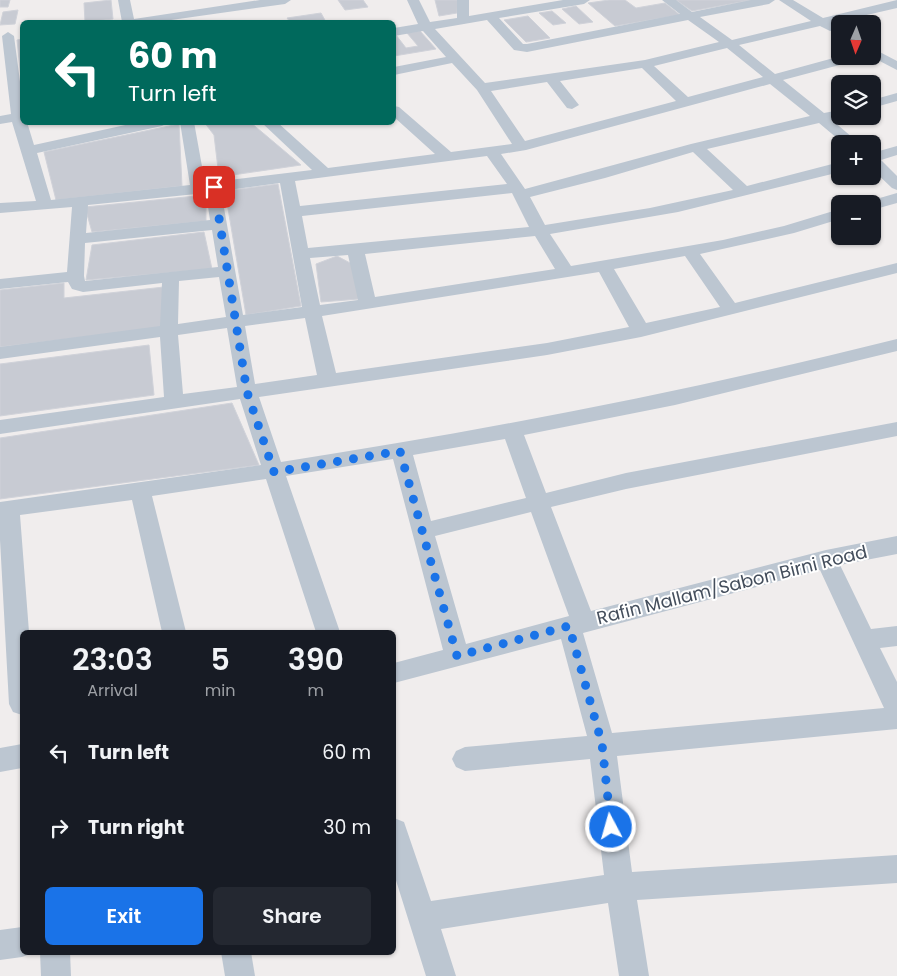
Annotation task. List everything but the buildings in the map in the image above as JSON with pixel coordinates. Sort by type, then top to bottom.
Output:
[{"type":"street","points":[[124,0],[128,20]]},
{"type":"street","points":[[146,20],[234,4],[285,0]]},
{"type":"street","points":[[413,0],[426,27],[482,88],[521,147]]},
{"type":"street","points":[[463,21],[464,0]]},
{"type":"street","points":[[396,32],[584,0]]},
{"type":"street","points":[[668,0],[775,79],[843,135]]},
{"type":"street","points":[[491,17],[519,47],[551,52],[690,16],[769,0]]},
{"type":"street","points":[[785,0],[831,27]]},
{"type":"street","points":[[234,4],[241,20]]},
{"type":"street","points":[[482,88],[645,64],[824,23],[897,4]]},
{"type":"street","points":[[10,36],[19,91],[18,117],[20,122]]},
{"type":"street","points":[[881,50],[889,48]]},
{"type":"street","points":[[551,52],[568,76]]},
{"type":"street","points":[[881,57],[897,66]]},
{"type":"street","points":[[396,70],[454,59]]},
{"type":"street","points":[[0,208],[206,188],[521,147],[831,63]]},
{"type":"street","points":[[645,64],[686,103]]},
{"type":"street","points":[[551,78],[572,105]]},
{"type":"street","points":[[0,94],[19,91]]},
{"type":"street","points":[[881,101],[897,97]]},
{"type":"street","points":[[396,112],[447,156]]},
{"type":"street","points":[[0,120],[18,117]]},
{"type":"street","points":[[293,212],[519,192],[600,175],[696,147],[831,117]]},
{"type":"street","points":[[21,125],[45,205]]},
{"type":"street","points":[[30,150],[148,125]]},
{"type":"street","points":[[189,125],[206,188],[220,224],[247,392],[327,630]]},
{"type":"street","points":[[271,125],[323,172]]},
{"type":"street","points":[[696,147],[744,192]]},
{"type":"street","points":[[881,156],[897,150]]},
{"type":"street","points":[[491,151],[519,192],[539,230],[566,272]]},
{"type":"street","points":[[881,168],[897,185]]},
{"type":"street","points":[[301,254],[539,230],[624,218],[744,192],[831,169]]},
{"type":"street","points":[[287,178],[312,311],[328,380]]},
{"type":"street","points":[[881,202],[897,198]]},
{"type":"street","points":[[80,201],[75,276],[78,286],[227,271]]},
{"type":"street","points":[[0,353],[368,304],[604,266],[690,251],[788,230],[831,217]]},
{"type":"street","points":[[78,239],[220,224]]},
{"type":"street","points":[[355,249],[368,304]]},
{"type":"street","points":[[690,251],[731,310]]},
{"type":"street","points":[[604,266],[641,331]]},
{"type":"street","points":[[0,427],[547,349],[641,331],[865,278],[897,268]]},
{"type":"street","points":[[0,284],[75,276]]},
{"type":"street","points":[[171,277],[168,331],[174,402]]},
{"type":"street","points":[[20,681],[5,509],[274,472],[400,451],[671,399],[897,345]]},
{"type":"street","points":[[423,531],[539,504],[626,481],[897,429]]},
{"type":"street","points":[[512,430],[539,504],[576,625],[602,744],[613,844],[634,976]]},
{"type":"street","points":[[400,451],[457,656]]},
{"type":"street","points":[[140,490],[174,630]]},
{"type":"street","name":"Rafin Mallam/Sabon Birni Road","points":[[396,672],[826,560],[897,545]]},
{"type":"street","points":[[826,560],[897,709]]},
{"type":"street","points":[[864,640],[897,636]]},
{"type":"street","points":[[465,759],[602,744],[897,718]]},
{"type":"street","points":[[0,760],[20,756]]},
{"type":"street","points":[[396,837],[441,976]]},
{"type":"street","points":[[422,917],[621,887],[897,870]]},
{"type":"street","points":[[0,945],[20,942]]},
{"type":"street","points":[[55,955],[56,976]]},
{"type":"street","points":[[236,955],[240,976]]},
{"type":"route","points":[[214,187],[247,392],[274,472],[400,451],[457,656],[569,626],[602,744],[611,827]]}]
